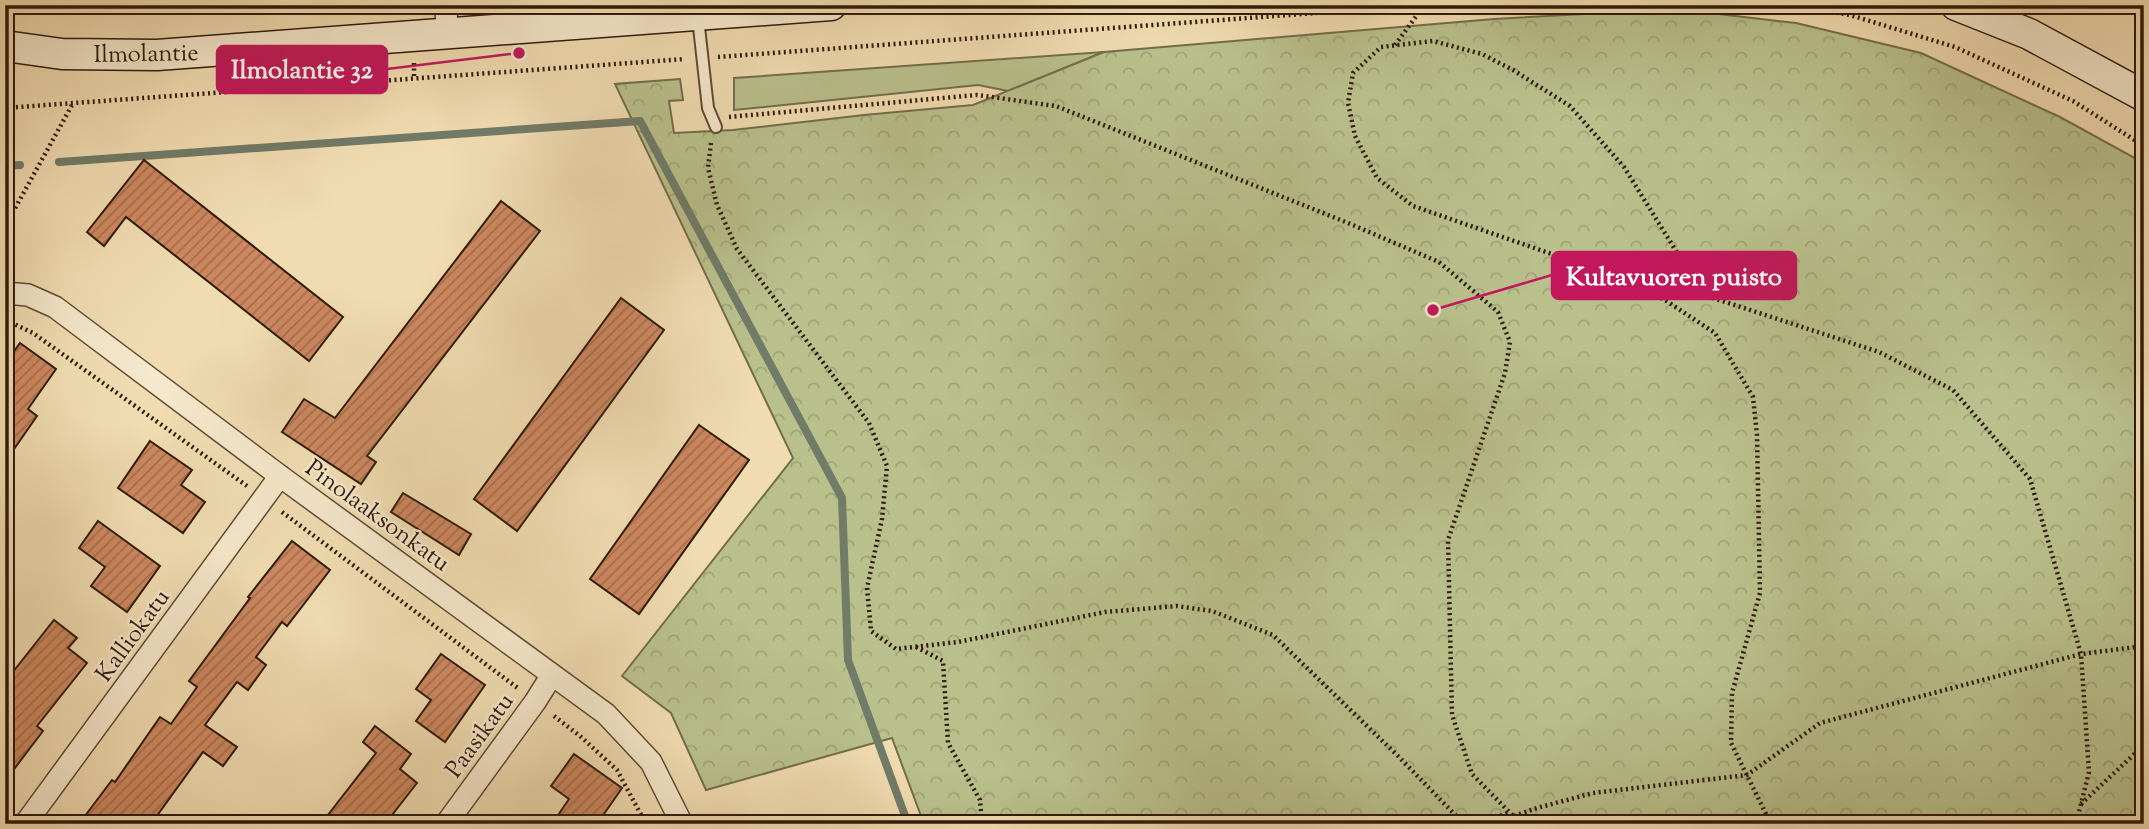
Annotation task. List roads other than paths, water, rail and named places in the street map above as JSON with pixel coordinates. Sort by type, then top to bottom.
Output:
[{"type":"street","name":"Ilmolantie","points":[[5,46],[62,54],[157,55],[446,20],[698,15],[831,5]]},
{"type":"street","points":[[1956,5],[2029,34],[2144,96]]},
{"type":"street","name":"Pinolaaksonkatu","points":[[5,293],[28,295],[55,307],[280,476],[606,714],[651,762],[682,824]]},
{"type":"street","name":"Kalliokatu","points":[[26,824],[280,476]]},
{"type":"street","name":"Paasikatu","points":[[446,824],[552,675]]},
{"type":"lane","points":[[698,15],[708,108],[716,127]]},
{"type":"waterway","points":[[59,162],[640,121],[842,498],[848,660],[908,824]]},
{"type":"waterway","points":[[5,166],[20,165]]},
{"type":"place","name":"Ilmolantie 32","points":[[519,53]]},
{"type":"place","name":"Kultavuoren puisto","points":[[1433,310]]}]
